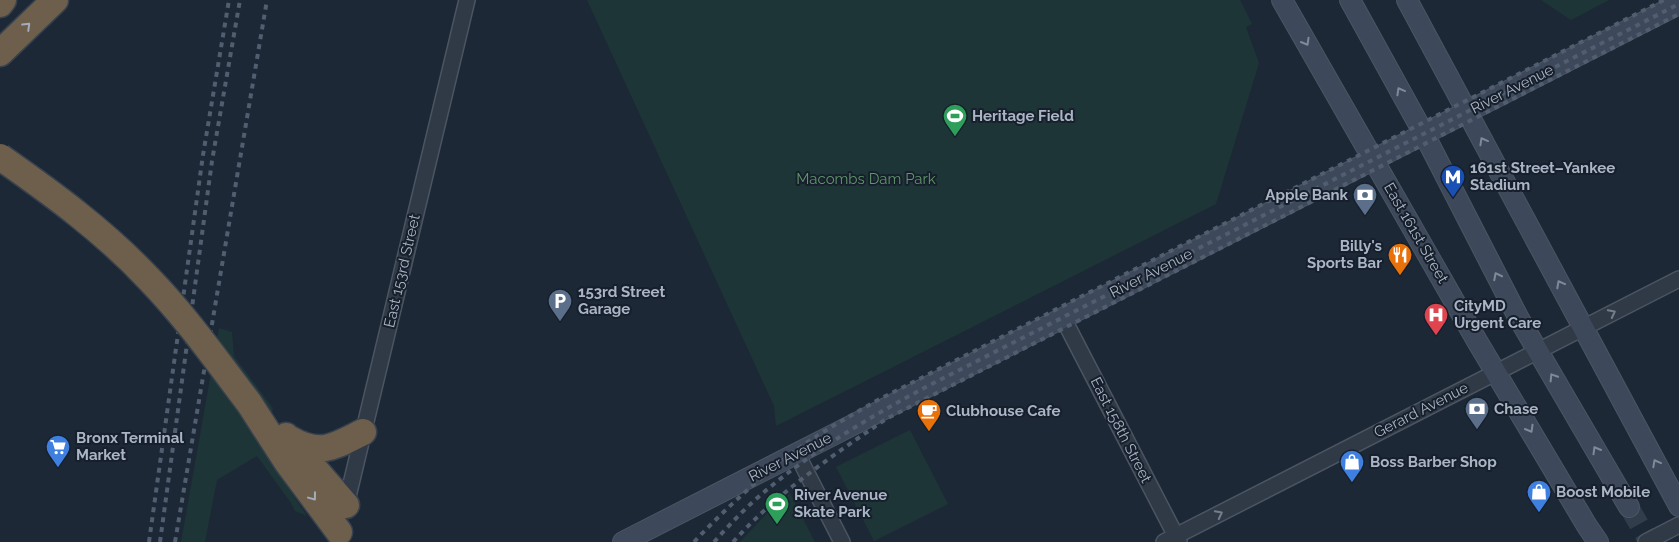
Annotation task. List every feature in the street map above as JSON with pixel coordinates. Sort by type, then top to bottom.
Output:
[{"type":"highway","points":[[0,4],[2,0]]},
{"type":"highway","points":[[0,53],[55,0]]},
{"type":"highway","points":[[0,157],[66,204],[129,259],[184,318],[249,403],[288,450],[346,505]]},
{"type":"highway","points":[[288,450],[323,449],[336,446],[363,432]]},
{"type":"highway","points":[[288,450],[338,537]]},
{"type":"main road","name":"East 161st Street","points":[[1282,0],[1496,372],[1598,542]]},
{"type":"main road","points":[[1350,0],[1424,134],[1518,317],[1629,507]]},
{"type":"main road","points":[[1407,0],[1679,506]]},
{"type":"main road","name":"River Avenue","points":[[623,542],[1679,4]]},
{"type":"street","name":"East 153rd Street","points":[[338,537],[467,0]]},
{"type":"street","name":"Gerard Avenue","points":[[1173,540],[1537,350],[1679,279]]},
{"type":"street","name":"East 158th Street","points":[[1063,318],[1173,540]]},
{"type":"street","points":[[797,454],[842,542]]},
{"type":"street","points":[[1646,542],[1679,525]]},
{"type":"green space","name":"Macombs Dam Park","points":[[587,0],[1240,0],[1252,24],[1246,27],[1259,63],[1216,204],[776,426],[774,406]]},
{"type":"green space","points":[[1541,0],[1609,0],[1571,20]]},
{"type":"green space","points":[[219,328],[232,332],[234,356],[273,408],[264,451],[307,516],[295,511],[257,456],[217,480],[205,542],[181,542]]},
{"type":"green space","points":[[910,430],[948,504],[874,541],[836,467]]},
{"type":"green space","name":"River Avenue Skate Park","points":[[790,493],[815,542],[740,542],[771,509]]},
{"type":"tunnel","points":[[1629,507],[1649,542]]},
{"type":"railway","points":[[149,542],[203,155],[229,0]]},
{"type":"railway","points":[[160,542],[212,161],[240,0]]},
{"type":"railway","points":[[175,542],[267,0]]},
{"type":"railway","points":[[694,542],[741,496],[791,454],[876,401],[1664,0]]},
{"type":"railway","points":[[714,542],[747,507],[805,460],[844,434],[904,399],[1679,4]]},
{"type":"railway","points":[[733,542],[787,491],[825,461],[886,419],[1679,14]]},
{"type":"place","name":"Heritage Field","points":[[955,137]]},
{"type":"place","name":"161st Street–Yankee Stadium","points":[[1453,198]]},
{"type":"place","name":"Apple Bank","points":[[1365,216]]},
{"type":"place","name":"Billy's Sports Bar","points":[[1400,276]]},
{"type":"place","name":"153rd Street Garage","points":[[560,322]]},
{"type":"place","name":"CityMD Urgent Care","points":[[1436,336]]},
{"type":"place","name":"Chase","points":[[1477,430]]},
{"type":"place","name":"Clubhouse Cafe","points":[[929,432]]},
{"type":"place","name":"Bronx Terminal Market","points":[[58,468]]},
{"type":"place","name":"Boss Barber Shop","points":[[1352,483]]},
{"type":"place","name":"Boost Mobile","points":[[1539,513]]},
{"type":"place","name":"River Avenue Skate Park","points":[[777,525]]}]
